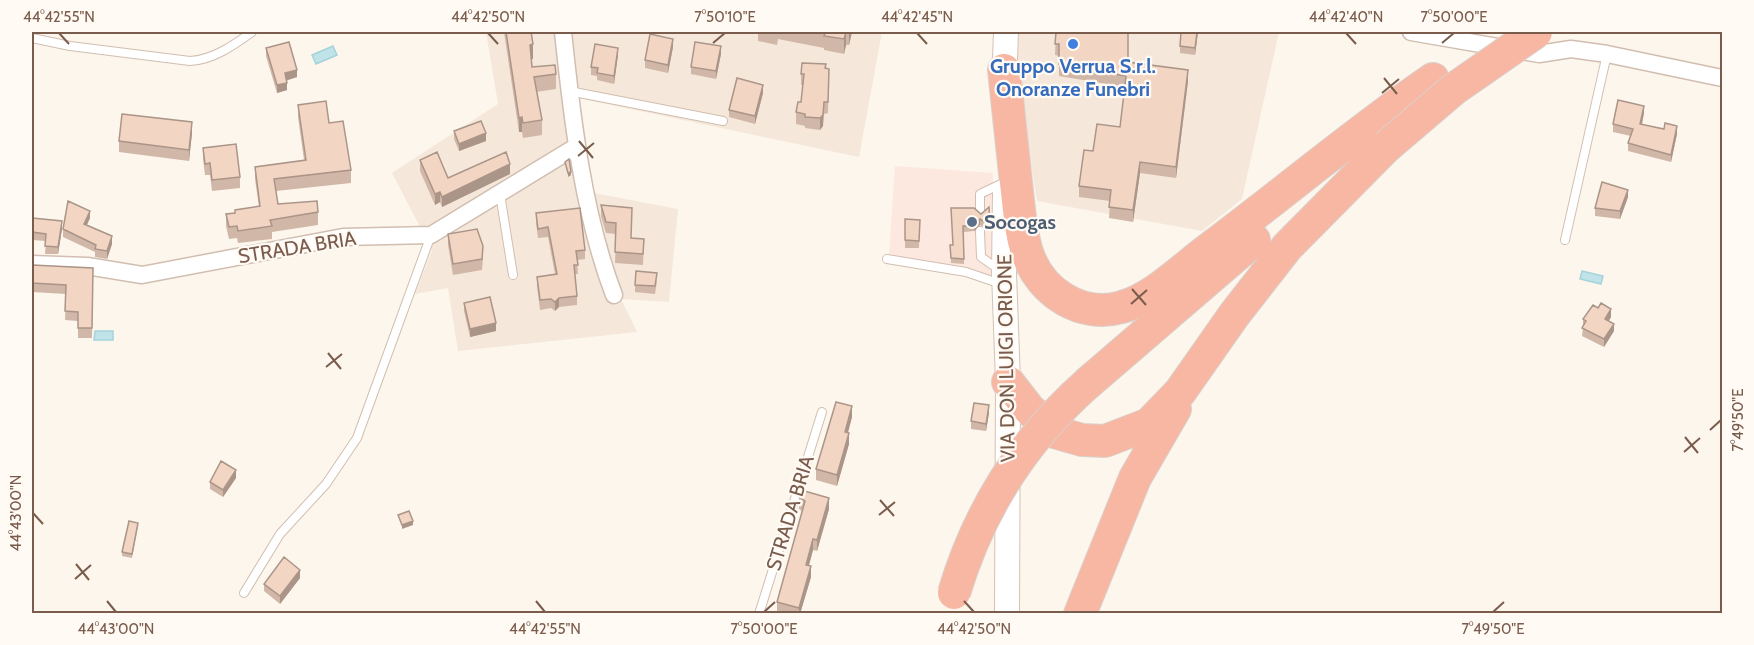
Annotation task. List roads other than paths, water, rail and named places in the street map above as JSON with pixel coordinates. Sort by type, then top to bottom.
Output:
[{"type":"highway","points":[[952,603],[983,517],[1000,486],[1040,430],[1089,382],[1380,130],[1433,79],[1498,32]]},
{"type":"highway","points":[[1004,70],[1019,208],[1028,255],[1054,294],[1069,303],[1092,309],[1121,308],[1151,292],[1246,222],[1380,130],[1538,43]]},
{"type":"highway","points":[[1008,382],[1029,409],[1054,432],[1082,440],[1105,441],[1149,424],[1180,392],[1234,315],[1380,130]]},
{"type":"highway","points":[[1080,614],[1135,478],[1203,359]]},
{"type":"main road","name":"VIA DON LUIGI ORIONE","points":[[1006,32],[1004,70],[1008,382],[1007,614]]},
{"type":"street","points":[[563,32],[577,146],[603,266],[614,295]]},
{"type":"street","points":[[1411,32],[1538,43],[1607,54],[1722,78]]},
{"type":"street","points":[[1538,43],[1545,32]]},
{"type":"street","name":"STRADA BRIA","points":[[32,264],[87,266],[142,274],[343,237],[431,235],[577,146]]},
{"type":"lane","points":[[32,38],[70,46],[190,61],[218,54],[252,32]]},
{"type":"lane","points":[[1565,240],[1607,54]]},
{"type":"lane","points":[[569,91],[723,121]]},
{"type":"lane","points":[[980,213],[980,194],[1005,182]]},
{"type":"lane","points":[[500,194],[513,275]]},
{"type":"lane","points":[[980,231],[981,257],[1005,279]]},
{"type":"lane","points":[[244,593],[280,534],[326,484],[357,438],[431,235]]},
{"type":"lane","points":[[888,259],[1005,279]]},
{"type":"lane","name":"STRADA BRIA","points":[[759,614],[822,412]]},
{"type":"water","points":[[333,46],[337,55],[316,64],[312,55]]},
{"type":"water","points":[[1582,271],[1603,276],[1601,284],[1580,279]]},
{"type":"water","points":[[95,331],[113,331],[113,340],[94,340]]},
{"type":"place","name":"Gruppo Verrua S.r.l. Onoranze Funebri","points":[[1073,44]]},
{"type":"place","name":"Socogas","points":[[972,222]]}]
